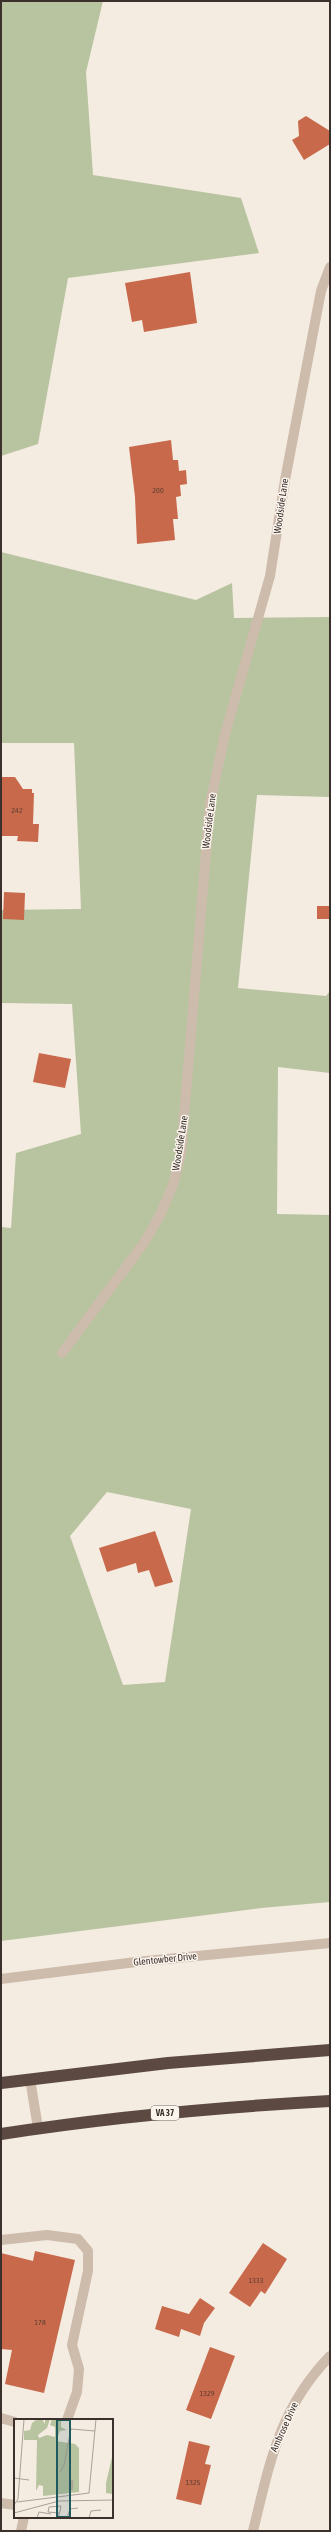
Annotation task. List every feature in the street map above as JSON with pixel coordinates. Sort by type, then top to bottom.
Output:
[{"type":"highway","points":[[1,2083],[168,2063],[330,2050]]},
{"type":"highway","name":"VA 37","points":[[1,2134],[38,2128],[242,2106],[330,2101]]},
{"type":"street","name":"Woodside Lane","points":[[62,1353],[144,1243],[163,1209],[173,1185],[181,1153],[210,804],[225,734],[270,576],[285,480],[319,298],[330,267]]},
{"type":"street","name":"Glentowber Drive","points":[[1,1978],[136,1962],[330,1943]]},
{"type":"street","points":[[30,2079],[38,2128]]},
{"type":"street","points":[[1,2240],[47,2235],[78,2239],[88,2250],[88,2271],[72,2345],[79,2369],[77,2392],[67,2419]]},
{"type":"street","name":"Ambrose Drive","points":[[253,2531],[272,2453],[281,2429],[295,2401],[317,2370],[330,2356]]},
{"type":"street","points":[[1,2418],[14,2422]]},
{"type":"street","points":[[1,2502],[14,2505]]},
{"type":"street","points":[[21,2531],[24,2518]]},
{"type":"green space","points":[[1,1],[103,1],[86,72],[93,175],[241,198],[259,253],[68,278],[38,444],[1,456]]},
{"type":"green space","points":[[1,552],[196,600],[232,583],[234,618],[330,617],[330,797],[257,795],[238,988],[326,996],[330,991],[330,1073],[278,1067],[277,1214],[330,1215],[330,1902],[261,1908],[1,1941],[1,1227],[11,1228],[16,1153],[81,1134],[72,1004],[1,1003],[1,910],[81,909],[74,743],[1,743]],"holes":[[[107,1492],[191,1509],[165,1682],[123,1685],[70,1536]]]},
{"type":"building","points":[[306,116],[330,131],[330,144],[304,160],[292,140],[299,136],[298,121]]},
{"type":"building","points":[[190,272],[197,323],[144,332],[142,320],[132,322],[125,283]]},
{"type":"building","points":[[171,440],[173,460],[178,460],[179,471],[186,470],[187,484],[180,485],[181,496],[176,497],[178,519],[173,519],[175,540],[137,544],[135,497],[129,447]]},
{"type":"building","points":[[1,777],[15,777],[23,789],[32,789],[32,793],[34,793],[33,824],[39,824],[38,842],[17,841],[18,836],[1,836]]},
{"type":"building","points":[[4,892],[25,893],[24,920],[3,919]]},
{"type":"building","points":[[317,906],[330,906],[330,919],[317,919]]},
{"type":"building","points":[[39,1053],[71,1059],[65,1088],[33,1082]]},
{"type":"building","points":[[155,1531],[173,1582],[155,1587],[149,1570],[138,1573],[136,1563],[107,1572],[99,1548]]},
{"type":"building","points":[[263,2243],[287,2259],[265,2294],[261,2291],[250,2307],[229,2293]]},
{"type":"building","points":[[35,2251],[75,2260],[44,2393],[5,2384],[12,2350],[1,2349],[1,2253],[33,2261]]},
{"type":"building","points":[[200,2298],[215,2308],[204,2323],[200,2336],[181,2329],[179,2337],[155,2329],[162,2306],[189,2314]]},
{"type":"building","points":[[210,2347],[235,2356],[211,2419],[186,2410]]},
{"type":"building","points":[[189,2441],[210,2446],[205,2464],[211,2465],[201,2505],[176,2499]]}]
